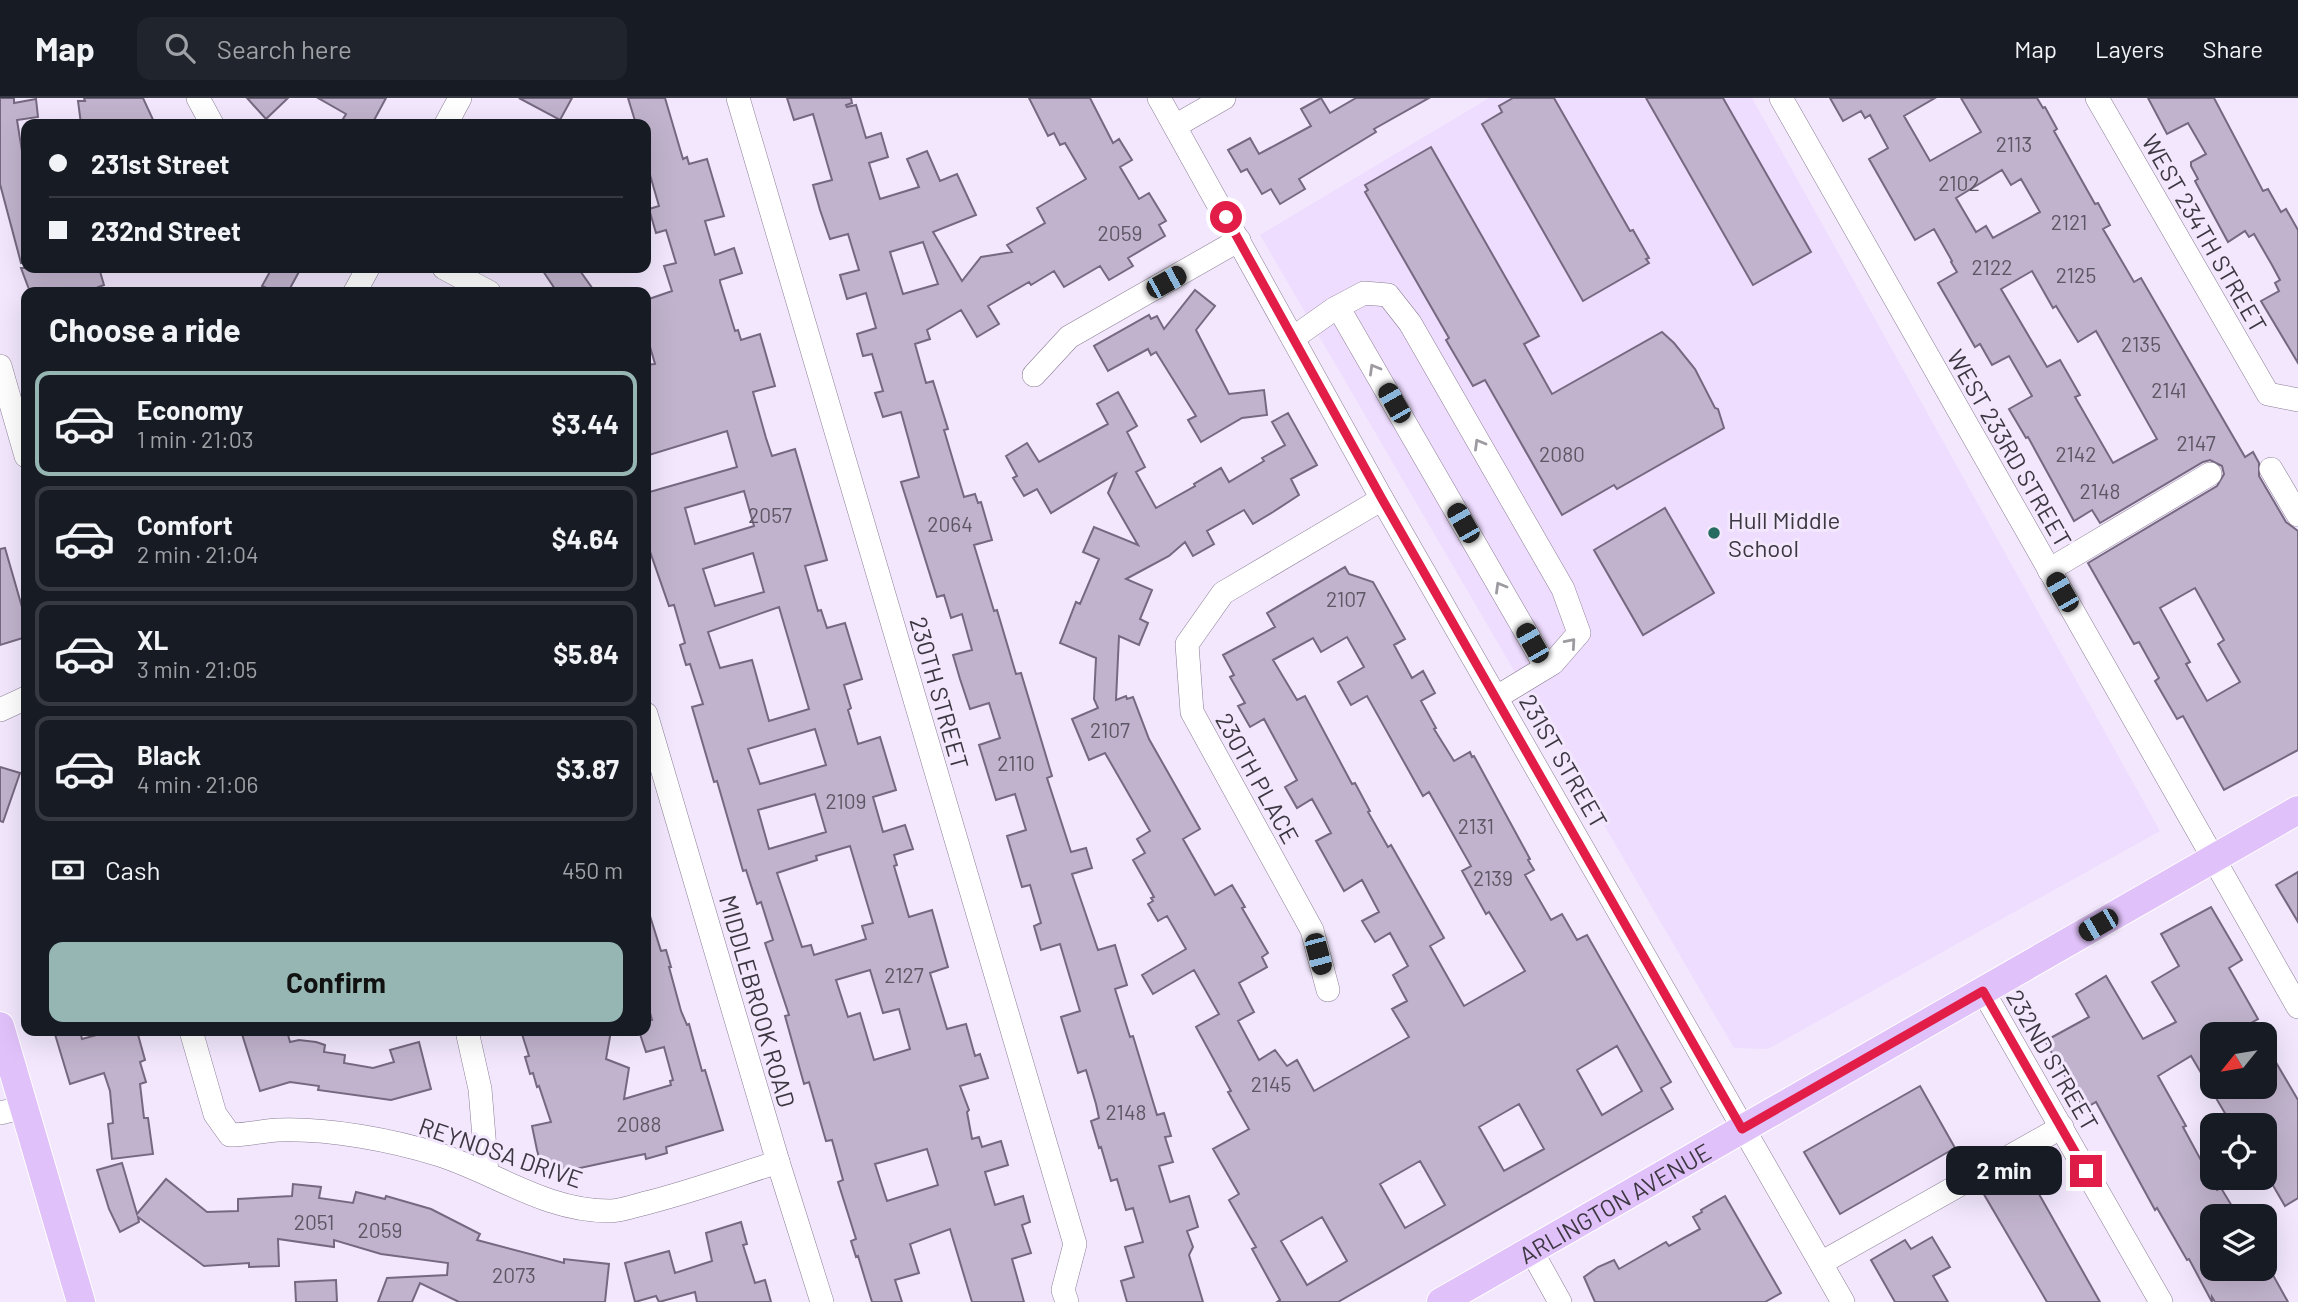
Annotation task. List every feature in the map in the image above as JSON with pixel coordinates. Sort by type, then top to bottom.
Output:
[{"type":"main road","name":"ARLINGTON AVENUE","points":[[1441,1302],[2298,810]]},
{"type":"main road","points":[[0,1026],[12,1110],[81,1302]]},
{"type":"street","points":[[198,98],[209,119]]},
{"type":"street","points":[[449,119],[460,98]]},
{"type":"street","name":"230TH STREET","points":[[738,98],[1075,1244],[1063,1290],[1068,1302]]},
{"type":"street","name":"231ST STREET","points":[[1159,98],[1382,499],[1843,1302]]},
{"type":"street","points":[[1175,126],[1224,98]]},
{"type":"street","name":"WEST 233RD STREET","points":[[1781,98],[2213,859],[2295,997]]},
{"type":"street","name":"WEST 234TH STREET","points":[[2097,98],[2268,394],[2298,400]]},
{"type":"street","points":[[1034,375],[1069,337],[1239,240]]},
{"type":"street","points":[[453,273],[480,287]]},
{"type":"street","points":[[1293,338],[1364,293],[1388,295],[1410,323],[1563,589],[1579,633],[1553,663],[1497,697]]},
{"type":"street","points":[[1338,307],[1546,667]]},
{"type":"street","points":[[0,366],[21,439]]},
{"type":"street","points":[[2271,469],[2298,515]]},
{"type":"street","points":[[2049,570],[2210,474]]},
{"type":"street","name":"230TH PLACE","points":[[1328,990],[1312,930],[1192,712],[1187,644],[1223,593],[1382,499]]},
{"type":"street","points":[[0,710],[21,700]]},
{"type":"street","name":"MIDDLEBROOK ROAD","points":[[651,731],[822,1302]]},
{"type":"street","name":"232ND STREET","points":[[1983,991],[2161,1302]]},
{"type":"street","name":"REYNOSA DRIVE","points":[[192,1036],[215,1114],[230,1135],[279,1130],[324,1132],[387,1141],[439,1155],[487,1173],[546,1201],[579,1209],[613,1211],[658,1200],[778,1162]]},
{"type":"street","points":[[468,1036],[480,1088],[487,1173]]},
{"type":"street","points":[[1821,1264],[2062,1127]]},
{"type":"street","points":[[1531,1250],[1560,1302]]},
{"type":"shaded area","name":"Hull Middle School","points":[[1489,98],[1752,98],[2160,831],[1768,1049],[1734,1048],[1260,235]]},
{"type":"building","points":[[0,98],[14,98],[14,103],[36,99],[38,117],[17,120],[21,145],[21,263],[0,184]]},
{"type":"building","points":[[84,98],[143,98],[153,119],[80,119],[78,101],[85,101]]},
{"type":"building","points":[[247,98],[288,98],[266,119]]},
{"type":"building","points":[[318,98],[386,98],[375,119],[343,119],[346,114]]},
{"type":"building","points":[[519,98],[572,98],[558,119]]},
{"type":"building","points":[[628,98],[665,98],[683,159],[687,157],[689,164],[707,159],[724,216],[705,221],[715,255],[734,248],[742,273],[720,282],[735,331],[738,330],[741,340],[760,334],[775,386],[753,392],[766,438],[772,456],[795,449],[827,560],[805,566],[818,611],[821,610],[827,628],[845,623],[862,679],[844,685],[858,744],[880,737],[896,790],[873,797],[883,832],[905,825],[913,849],[894,855],[897,865],[894,866],[909,917],[932,910],[948,967],[930,973],[947,1029],[966,1024],[975,1056],[980,1054],[988,1078],[960,1086],[969,1110],[967,1112],[972,1139],[979,1137],[982,1147],[1001,1141],[1008,1165],[985,1172],[995,1205],[1023,1196],[1030,1222],[1022,1225],[1031,1253],[1012,1259],[1024,1302],[972,1302],[950,1229],[910,1244],[919,1273],[895,1280],[902,1302],[872,1302],[858,1256],[856,1257],[851,1241],[856,1239],[838,1182],[843,1180],[832,1140],[826,1141],[809,1082],[804,1084],[785,1016],[789,1015],[765,943],[773,940],[761,902],[757,904],[746,870],[743,871],[717,781],[714,782],[692,707],[703,704],[690,664],[686,665],[680,645],[685,643],[674,605],[669,606],[651,554],[651,492],[737,467],[727,431],[651,454],[651,364],[655,364],[651,350],[651,298],[672,291],[664,266],[676,263],[666,230],[656,233],[651,208],[659,206],[651,178],[651,119],[634,119]],"holes":[[[744,491],[754,526],[695,544],[685,508]],[[753,553],[764,592],[715,606],[703,569]],[[779,607],[809,709],[769,721],[752,660],[720,668],[708,632]],[[815,729],[826,765],[760,784],[748,749]],[[815,794],[826,832],[769,849],[758,810]],[[850,846],[873,923],[862,926],[866,939],[814,955],[811,945],[802,947],[777,873],[817,860],[816,856]],[[870,970],[883,1013],[899,1009],[910,1049],[874,1060],[860,1013],[848,1017],[836,980]],[[927,1149],[938,1185],[887,1201],[875,1164]]]},
{"type":"building","points":[[787,98],[851,98],[852,103],[846,105],[856,105],[866,138],[881,133],[888,157],[869,163],[880,199],[919,187],[907,159],[927,151],[940,181],[957,174],[976,215],[933,232],[962,281],[981,257],[1012,252],[1007,245],[1045,223],[1037,208],[1086,179],[1065,143],[1060,145],[1054,133],[1048,136],[1029,98],[1090,98],[1113,143],[1119,139],[1132,160],[1120,167],[1139,199],[1149,193],[1166,221],[1159,225],[1165,236],[1128,258],[1133,266],[1109,280],[1100,266],[1064,287],[1054,271],[988,306],[999,324],[977,337],[961,310],[927,330],[930,339],[915,344],[926,383],[933,381],[964,497],[975,494],[978,503],[981,502],[992,540],[974,545],[1016,674],[1021,673],[1052,776],[1047,778],[1071,852],[1086,848],[1092,868],[1072,874],[1098,950],[1115,945],[1127,985],[1115,989],[1130,1037],[1133,1036],[1157,1115],[1164,1113],[1171,1136],[1165,1137],[1173,1162],[1159,1166],[1170,1202],[1189,1196],[1198,1227],[1187,1231],[1193,1247],[1189,1255],[1203,1302],[1127,1302],[1121,1281],[1134,1277],[1125,1247],[1143,1242],[1133,1208],[1126,1210],[1117,1179],[1111,1181],[1091,1121],[1099,1118],[1086,1070],[1078,1073],[1061,1017],[1080,1011],[1060,944],[1041,950],[1034,926],[1041,923],[1030,885],[1022,887],[1007,836],[1026,830],[1015,794],[996,800],[979,745],[1000,738],[989,703],[970,709],[960,679],[953,655],[972,650],[962,614],[951,618],[944,595],[937,597],[901,482],[919,477],[901,412],[883,417],[875,393],[883,391],[872,354],[863,356],[857,334],[876,328],[866,293],[847,299],[840,275],[859,270],[848,234],[830,239],[820,210],[813,185],[832,180],[813,114],[794,120]],"holes":[[[923,242],[938,284],[903,294],[890,252]]]},
{"type":"building","points":[[1321,98],[1330,113],[1356,98],[1429,98],[1374,129],[1376,132],[1299,179],[1305,189],[1280,204],[1271,189],[1262,194],[1247,169],[1241,172],[1228,150],[1250,138],[1259,154],[1311,126],[1301,109]]},
{"type":"building","points":[[1513,98],[1554,98],[1630,231],[1633,230],[1649,258],[1646,259],[1649,263],[1583,301],[1482,124],[1502,112],[1499,106]]},
{"type":"building","points":[[1646,98],[1723,98],[1811,252],[1753,285]]},
{"type":"building","points":[[1830,98],[1935,98],[1904,116],[1930,161],[1981,132],[1961,98],[2037,98],[2043,108],[2045,107],[2057,129],[2054,131],[2095,204],[2098,203],[2110,225],[2103,229],[2134,282],[2141,278],[2245,457],[2253,452],[2259,463],[2259,476],[2286,522],[2298,531],[2298,750],[2224,790],[2183,716],[2177,719],[2155,681],[2159,678],[2139,642],[2134,644],[2088,563],[2217,486],[2224,474],[2222,466],[2210,460],[2203,462],[2100,523],[2092,510],[2074,521],[2028,437],[2026,438],[2009,409],[2032,396],[2009,356],[1992,365],[1980,344],[1975,347],[1938,283],[1957,272],[1934,229],[1915,240],[1869,159],[1888,148],[1870,115],[1865,118],[1861,111],[1843,121]],"holes":[[[2002,170],[2011,185],[2021,179],[2040,212],[1993,238],[1986,226],[1976,232],[1956,198]],[[2032,271],[2053,308],[2056,306],[2078,342],[2096,331],[2157,439],[2113,463],[2075,397],[2080,395],[2060,360],[2047,367],[2001,289]],[[2195,588],[2224,640],[2218,644],[2240,682],[2207,701],[2186,664],[2190,662],[2160,608]]]},
{"type":"building","points":[[2148,98],[2214,98],[2263,191],[2268,189],[2281,212],[2286,209],[2298,230],[2298,363],[2261,301],[2279,291],[2275,283],[2280,280],[2272,265],[2254,234],[2249,237],[2245,231],[2228,242],[2195,181],[2198,179],[2191,166],[2191,162],[2206,154],[2188,123],[2167,134]]},
{"type":"building","points":[[1431,147],[1539,336],[1524,344],[1552,394],[1662,332],[1695,369],[1715,408],[1718,409],[1724,428],[1617,489],[1614,485],[1562,515],[1485,380],[1473,386],[1446,340],[1449,338],[1365,192],[1368,190],[1365,185]]},
{"type":"building","points":[[23,273],[100,273],[104,285],[98,287],[28,287]]},
{"type":"building","points":[[269,273],[298,273],[291,287],[262,286]]},
{"type":"building","points":[[544,273],[582,273],[591,287],[554,287]]},
{"type":"building","points":[[1195,290],[1215,306],[1196,330],[1229,394],[1264,390],[1267,415],[1242,418],[1201,442],[1188,420],[1196,416],[1156,352],[1151,355],[1148,349],[1108,371],[1094,346],[1149,315],[1151,319],[1157,316],[1164,329]]},
{"type":"building","points":[[1118,392],[1137,426],[1127,432],[1145,467],[1136,472],[1156,508],[1221,468],[1229,482],[1264,461],[1262,458],[1285,445],[1272,422],[1288,413],[1317,465],[1291,479],[1299,495],[1253,524],[1244,510],[1207,531],[1214,544],[1193,556],[1185,542],[1169,556],[1126,579],[1152,590],[1140,619],[1148,623],[1139,645],[1119,636],[1116,700],[1126,696],[1127,699],[1133,697],[1149,739],[1200,829],[1183,839],[1215,895],[1232,885],[1268,953],[1262,957],[1267,967],[1239,983],[1254,1012],[1238,1021],[1259,1060],[1275,1050],[1287,1066],[1297,1060],[1314,1091],[1409,1037],[1392,1009],[1407,1001],[1393,975],[1408,966],[1390,933],[1375,942],[1362,921],[1379,912],[1362,880],[1344,891],[1316,841],[1331,833],[1312,799],[1297,808],[1285,787],[1297,780],[1264,719],[1250,727],[1238,706],[1245,703],[1230,677],[1234,675],[1223,655],[1275,627],[1267,613],[1345,567],[1349,574],[1373,582],[1405,639],[1394,645],[1412,678],[1423,671],[1435,693],[1421,701],[1436,728],[1434,729],[1454,761],[1470,752],[1472,757],[1474,756],[1530,859],[1528,860],[1534,870],[1525,875],[1551,920],[1562,914],[1577,940],[1587,935],[1671,1082],[1661,1088],[1673,1109],[1338,1302],[1277,1302],[1280,1300],[1252,1249],[1256,1247],[1229,1200],[1239,1194],[1213,1149],[1249,1129],[1196,1027],[1219,1014],[1194,970],[1153,994],[1142,975],[1186,949],[1167,916],[1158,921],[1148,904],[1154,897],[1133,860],[1145,853],[1137,839],[1150,831],[1105,753],[1089,760],[1072,719],[1098,708],[1094,699],[1096,658],[1060,643],[1076,602],[1080,604],[1099,559],[1083,552],[1094,527],[1138,545],[1108,493],[1116,474],[1051,513],[1037,489],[1024,496],[1013,478],[1017,476],[1006,456],[1027,443],[1039,462],[1108,424],[1097,404]],"holes":[[[1347,637],[1364,667],[1338,682],[1351,705],[1367,696],[1423,796],[1429,792],[1471,866],[1462,871],[1486,914],[1489,912],[1525,971],[1464,1006],[1430,946],[1444,938],[1391,845],[1388,847],[1305,696],[1297,700],[1273,660],[1313,638],[1321,652]],[[1617,1046],[1642,1091],[1602,1115],[1577,1070]],[[1519,1104],[1544,1149],[1504,1171],[1479,1127]],[[1420,1161],[1445,1205],[1405,1228],[1380,1184]],[[1322,1217],[1347,1261],[1307,1285],[1281,1241]]]},
{"type":"building","points":[[1665,508],[1714,593],[1643,635],[1594,550]]},
{"type":"building","points":[[5,548],[21,604],[21,639],[0,645],[0,549]]},
{"type":"building","points":[[0,767],[20,773],[3,822],[0,821]]},
{"type":"building","points":[[2298,872],[2298,922],[2276,885]]},
{"type":"building","points":[[2211,907],[2242,960],[2229,968],[2258,1019],[2253,1022],[2200,1022],[2200,1071],[2191,1056],[2158,1076],[2186,1126],[2183,1127],[2200,1158],[2200,1190],[2222,1190],[2231,1204],[2200,1204],[2200,1280],[2157,1208],[2155,1210],[2096,1102],[2084,1109],[2045,1041],[2089,1017],[2076,994],[2106,976],[2143,1039],[2176,1022],[2152,982],[2179,966],[2161,934]]},
{"type":"building","points":[[651,919],[661,951],[666,950],[681,1011],[687,1025],[689,1024],[723,1130],[666,1147],[667,1153],[646,1159],[645,1154],[557,1173],[545,1164],[541,1165],[532,1126],[551,1122],[539,1086],[537,1087],[533,1073],[530,1074],[525,1057],[529,1056],[523,1036],[610,1036],[606,1059],[629,1068],[624,1099],[671,1085],[670,1081],[673,1080],[664,1047],[646,1052],[641,1036],[651,1036]]},
{"type":"building","points":[[56,1036],[81,1036],[82,1039],[93,1036],[138,1036],[145,1060],[140,1062],[146,1082],[140,1084],[144,1118],[148,1118],[153,1154],[112,1159],[108,1124],[113,1123],[110,1091],[104,1073],[70,1084]]},
{"type":"building","points":[[243,1036],[288,1036],[290,1042],[316,1042],[325,1045],[324,1052],[345,1055],[344,1063],[373,1068],[394,1062],[390,1050],[419,1042],[431,1089],[391,1100],[318,1090],[319,1086],[290,1082],[260,1091]]},
{"type":"building","points":[[2277,1064],[2298,1100],[2298,1198],[2285,1206],[2276,1190],[2277,1113],[2225,1113],[2217,1099],[2277,1099]]},
{"type":"building","points":[[1920,1086],[1955,1148],[1840,1214],[1804,1152]]},
{"type":"building","points":[[122,1163],[137,1214],[166,1179],[207,1212],[238,1211],[238,1199],[292,1196],[293,1184],[321,1187],[319,1198],[353,1203],[356,1192],[385,1199],[386,1196],[431,1209],[480,1234],[477,1240],[564,1263],[564,1259],[609,1264],[605,1302],[459,1302],[420,1283],[412,1302],[378,1302],[387,1278],[447,1275],[448,1263],[381,1254],[334,1240],[334,1247],[278,1239],[279,1266],[249,1267],[249,1263],[204,1266],[138,1217],[139,1222],[120,1232],[109,1209],[97,1170]]},
{"type":"building","points":[[2013,1173],[2024,1191],[2035,1187],[2100,1302],[2047,1302],[1982,1191]]},
{"type":"building","points":[[1725,1196],[1781,1293],[1765,1302],[1595,1302],[1584,1277],[1614,1260],[1619,1269],[1666,1242],[1669,1246],[1700,1229],[1693,1217]]},
{"type":"building","points":[[741,1222],[747,1244],[743,1245],[755,1283],[765,1280],[771,1302],[697,1302],[695,1292],[659,1302],[656,1296],[635,1302],[625,1263],[669,1251],[675,1273],[712,1261],[706,1233]]},
{"type":"building","points":[[1932,1237],[1950,1267],[1933,1276],[1948,1302],[1895,1302],[1871,1260],[1905,1240],[1911,1249]]},
{"type":"building","points":[[336,1280],[337,1302],[296,1302],[295,1282]]},
{"type":"building","points":[[2201,1281],[2276,1281],[2288,1302],[2215,1302],[2212,1297],[2212,1302]]},
{"type":"place","name":"Hull Middle School","points":[[1714,533]]},
{"type":"route","points":[[1226,217],[1382,499],[1639,944],[1742,1129],[1983,991],[2086,1171]]}]
